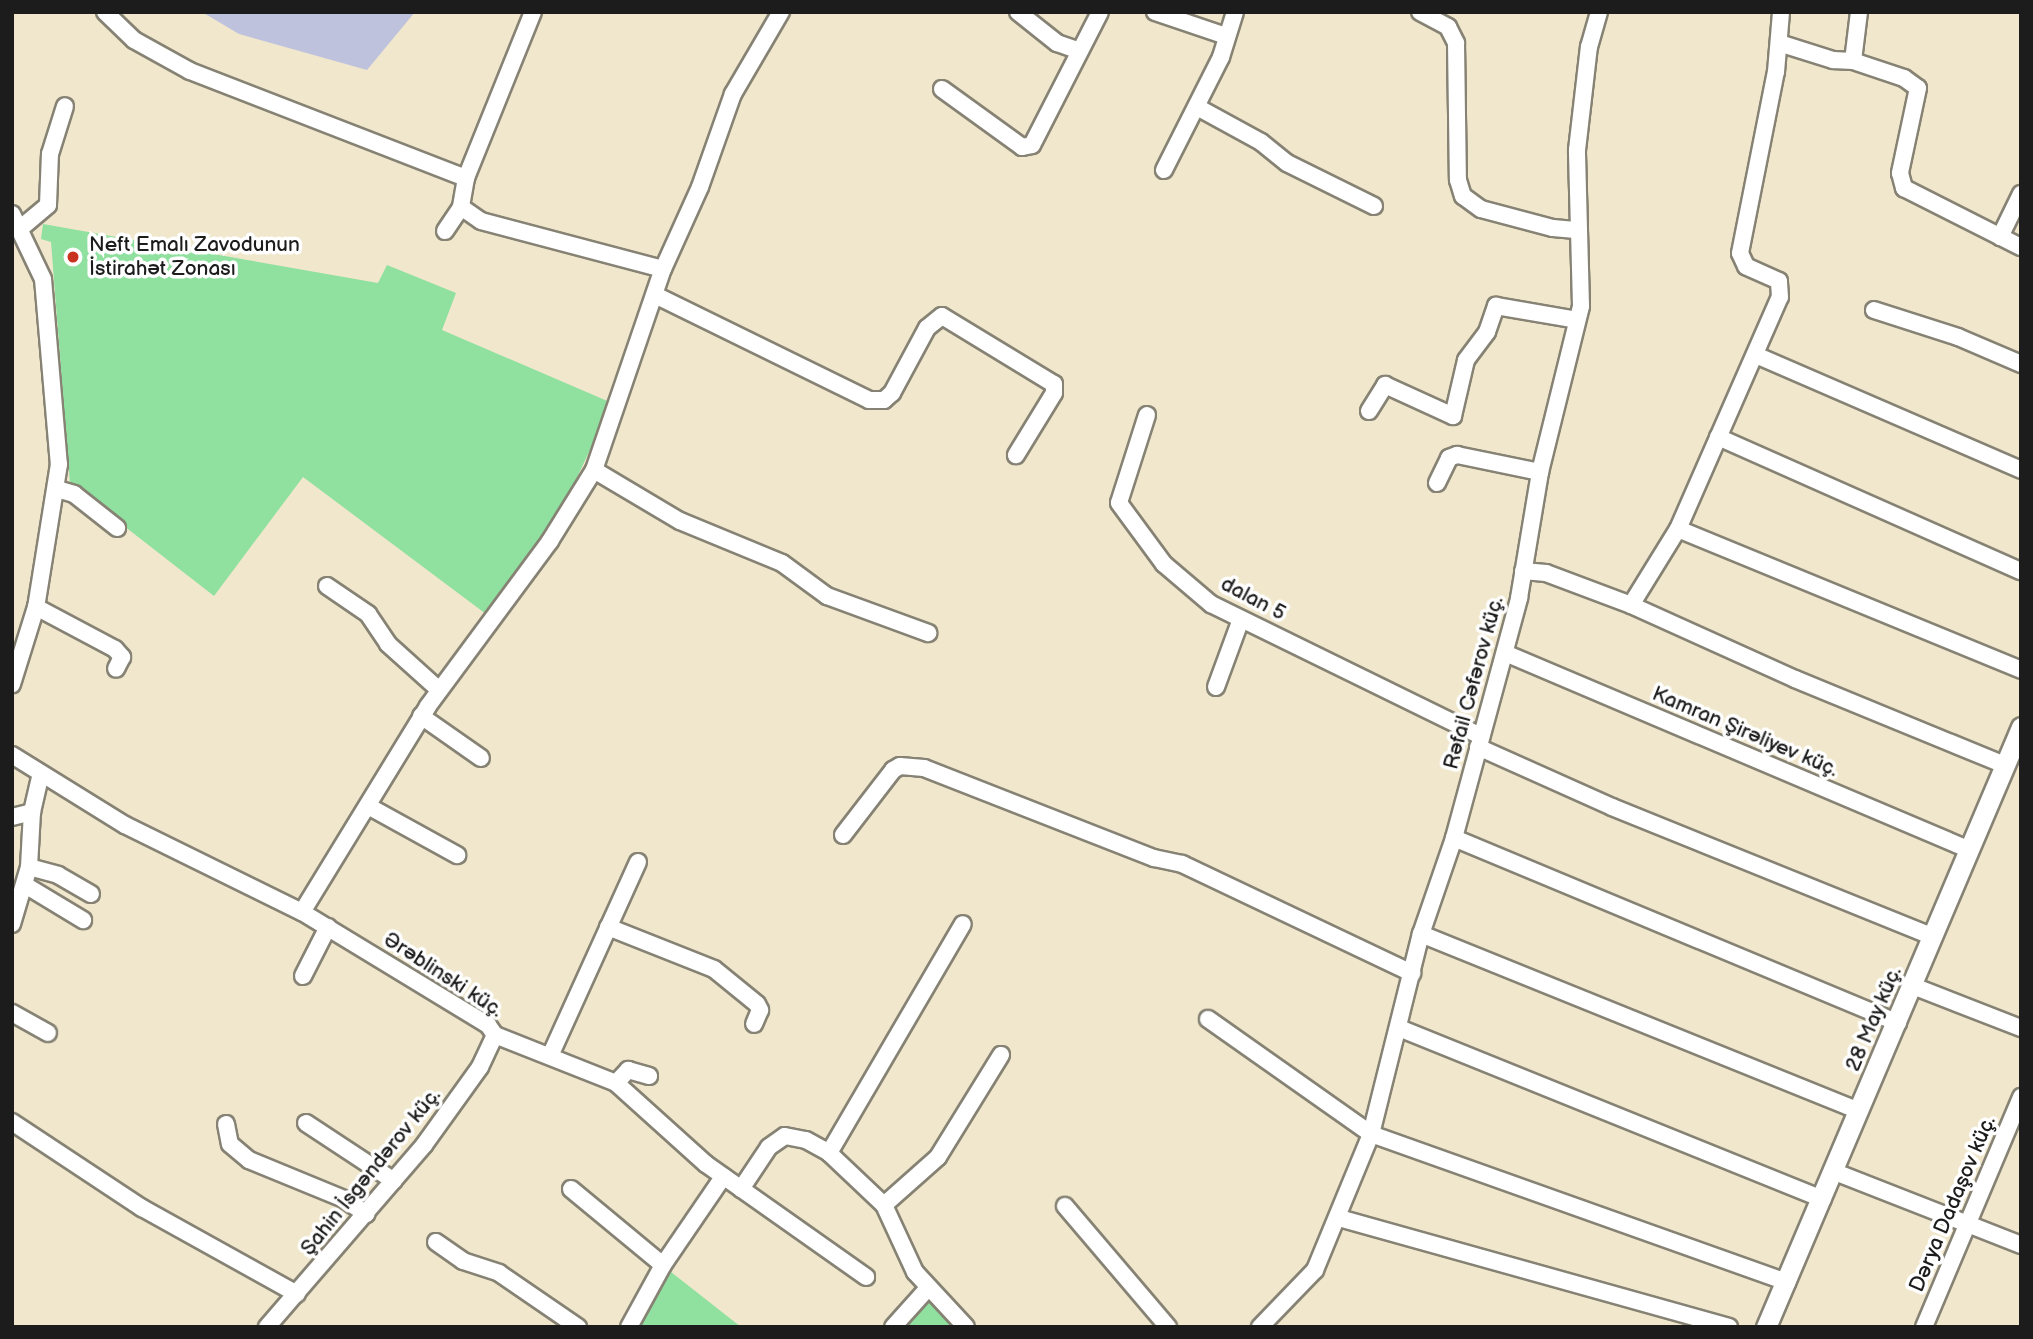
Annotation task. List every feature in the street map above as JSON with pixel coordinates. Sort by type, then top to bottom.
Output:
[{"type":"main road","name":"28 May küç.","points":[[1766,1327],[2012,758],[2021,727]]},
{"type":"street","points":[[105,12],[134,40],[190,71],[466,178]]},
{"type":"street","points":[[445,231],[461,207],[466,178],[533,12]]},
{"type":"street","points":[[302,912],[421,716],[550,541],[594,470],[663,269],[702,181],[733,94],[781,12]]},
{"type":"street","points":[[1018,12],[1057,43],[1080,51]]},
{"type":"street","points":[[942,89],[1022,147],[1032,145],[1100,12]]},
{"type":"street","points":[[1155,12],[1226,36]]},
{"type":"street","points":[[1164,170],[1221,58],[1236,12]]},
{"type":"street","name":"Rəfail Cəfərov küç.","points":[[1260,1327],[1306,1283],[1339,1218],[1371,1133],[1421,934],[1454,838],[1504,653],[1523,571],[1540,472],[1582,293],[1577,150],[1589,47],[1599,12]]},
{"type":"street","points":[[1631,605],[1678,529],[1718,437],[1758,356],[1782,287],[1772,276],[1746,266],[1740,253],[1779,43],[1781,12]]},
{"type":"street","points":[[1853,61],[1859,12]]},
{"type":"street","points":[[1426,13],[1448,27],[1456,43],[1458,180],[1463,196],[1481,209],[1553,228],[1578,230]]},
{"type":"street","points":[[1779,43],[1833,60],[1853,61],[1865,68],[1904,78],[1918,88],[1900,173],[1904,188],[2021,247]]},
{"type":"street","points":[[12,684],[36,607],[57,489],[58,409],[47,304],[40,272],[17,220],[48,205],[50,153],[65,106]]},
{"type":"street","points":[[1197,107],[1261,142],[1287,163],[1374,206]]},
{"type":"street","points":[[2000,237],[2021,194]]},
{"type":"street","points":[[461,207],[481,221],[663,269]]},
{"type":"street","points":[[655,295],[869,401],[884,400],[892,393],[927,328],[942,316],[1054,384],[1054,393],[1016,455]]},
{"type":"street","points":[[1369,411],[1385,384],[1453,416],[1466,360],[1487,332],[1496,306],[1577,320]]},
{"type":"street","points":[[1874,310],[1958,337],[2021,364]]},
{"type":"street","points":[[1758,356],[2021,470]]},
{"type":"street","name":"dalan 5","points":[[1147,415],[1118,494],[1124,516],[1164,564],[1212,604],[1612,807],[1934,937]]},
{"type":"street","points":[[1718,437],[2021,571]]},
{"type":"street","points":[[1437,483],[1449,457],[1457,455],[1540,472]]},
{"type":"street","points":[[594,470],[680,521],[782,563],[827,596],[928,633]]},
{"type":"street","points":[[57,489],[74,494],[117,528]]},
{"type":"street","points":[[1678,529],[2021,670]]},
{"type":"street","points":[[1523,571],[1546,573],[1631,605],[1796,680],[2012,758]]},
{"type":"street","points":[[327,586],[369,614],[388,644],[439,690]]},
{"type":"street","points":[[36,607],[115,649],[122,657],[116,669]]},
{"type":"street","points":[[1216,687],[1241,620]]},
{"type":"street","name":"Kamran Şirəliyev küç.","points":[[1504,653],[1970,850]]},
{"type":"street","points":[[421,716],[481,758]]},
{"type":"street","name":"Ərəblinski küç.","points":[[12,755],[40,776],[134,830],[302,912],[488,1024],[495,1035],[616,1083],[723,1177],[866,1277]]},
{"type":"street","points":[[843,835],[893,770],[900,766],[924,768],[1154,858],[1182,864],[1412,973]]},
{"type":"street","points":[[12,924],[29,867],[32,812],[40,776]]},
{"type":"street","points":[[368,806],[457,855]]},
{"type":"street","points":[[12,817],[32,812]]},
{"type":"street","points":[[1454,838],[1898,1023]]},
{"type":"street","points":[[550,1056],[638,862]]},
{"type":"street","points":[[29,867],[58,875],[91,894]]},
{"type":"street","points":[[24,886],[83,919]]},
{"type":"street","points":[[829,1153],[963,924]]},
{"type":"street","points":[[608,927],[715,969],[757,1004],[760,1010],[754,1024]]},
{"type":"street","points":[[303,976],[328,928]]},
{"type":"street","points":[[1421,934],[1860,1111]]},
{"type":"street","points":[[1913,986],[2021,1028]]},
{"type":"street","points":[[12,1013],[48,1033]]},
{"type":"street","points":[[1208,1019],[1371,1133],[1787,1282]]},
{"type":"street","points":[[1399,1028],[1823,1199]]},
{"type":"street","name":"Şahin İsgəndərov küç.","points":[[267,1327],[394,1181],[459,1099],[490,1052],[495,1035]]},
{"type":"street","points":[[884,1205],[938,1157],[1001,1055]]},
{"type":"street","points":[[616,1083],[628,1070],[649,1076]]},
{"type":"street","name":"Dərya Dadaşov küç.","points":[[1924,1327],[1965,1223],[2021,1097]]},
{"type":"street","points":[[12,1122],[142,1208],[297,1294]]},
{"type":"street","points":[[306,1123],[394,1181]]},
{"type":"street","points":[[226,1125],[230,1144],[249,1160],[344,1199],[366,1214]]},
{"type":"street","points":[[741,1189],[769,1147],[785,1136],[806,1140],[829,1153],[884,1205],[907,1258],[928,1289],[966,1327]]},
{"type":"street","points":[[1835,1172],[2021,1245]]},
{"type":"street","points":[[629,1327],[663,1265],[723,1177]]},
{"type":"street","points":[[571,1189],[663,1265]]},
{"type":"street","points":[[1065,1206],[1168,1327]]},
{"type":"street","points":[[1339,1218],[1729,1327]]},
{"type":"street","points":[[436,1242],[463,1261],[499,1273],[578,1327]]},
{"type":"street","points":[[892,1327],[928,1289]]},
{"type":"shaded area","points":[[202,12],[415,12],[367,70],[239,34]]},
{"type":"green space","points":[[43,224],[378,283],[387,265],[456,293],[442,330],[612,403],[566,501],[486,614],[303,477],[214,596],[70,484],[51,242],[41,239]]},
{"type":"green space","points":[[671,1272],[741,1327],[636,1327]]},
{"type":"green space","points":[[927,1299],[957,1327],[900,1327]]},
{"type":"place","name":"Neft Emalı Zavodunun İstirahət Zonası","points":[[73,257]]}]
